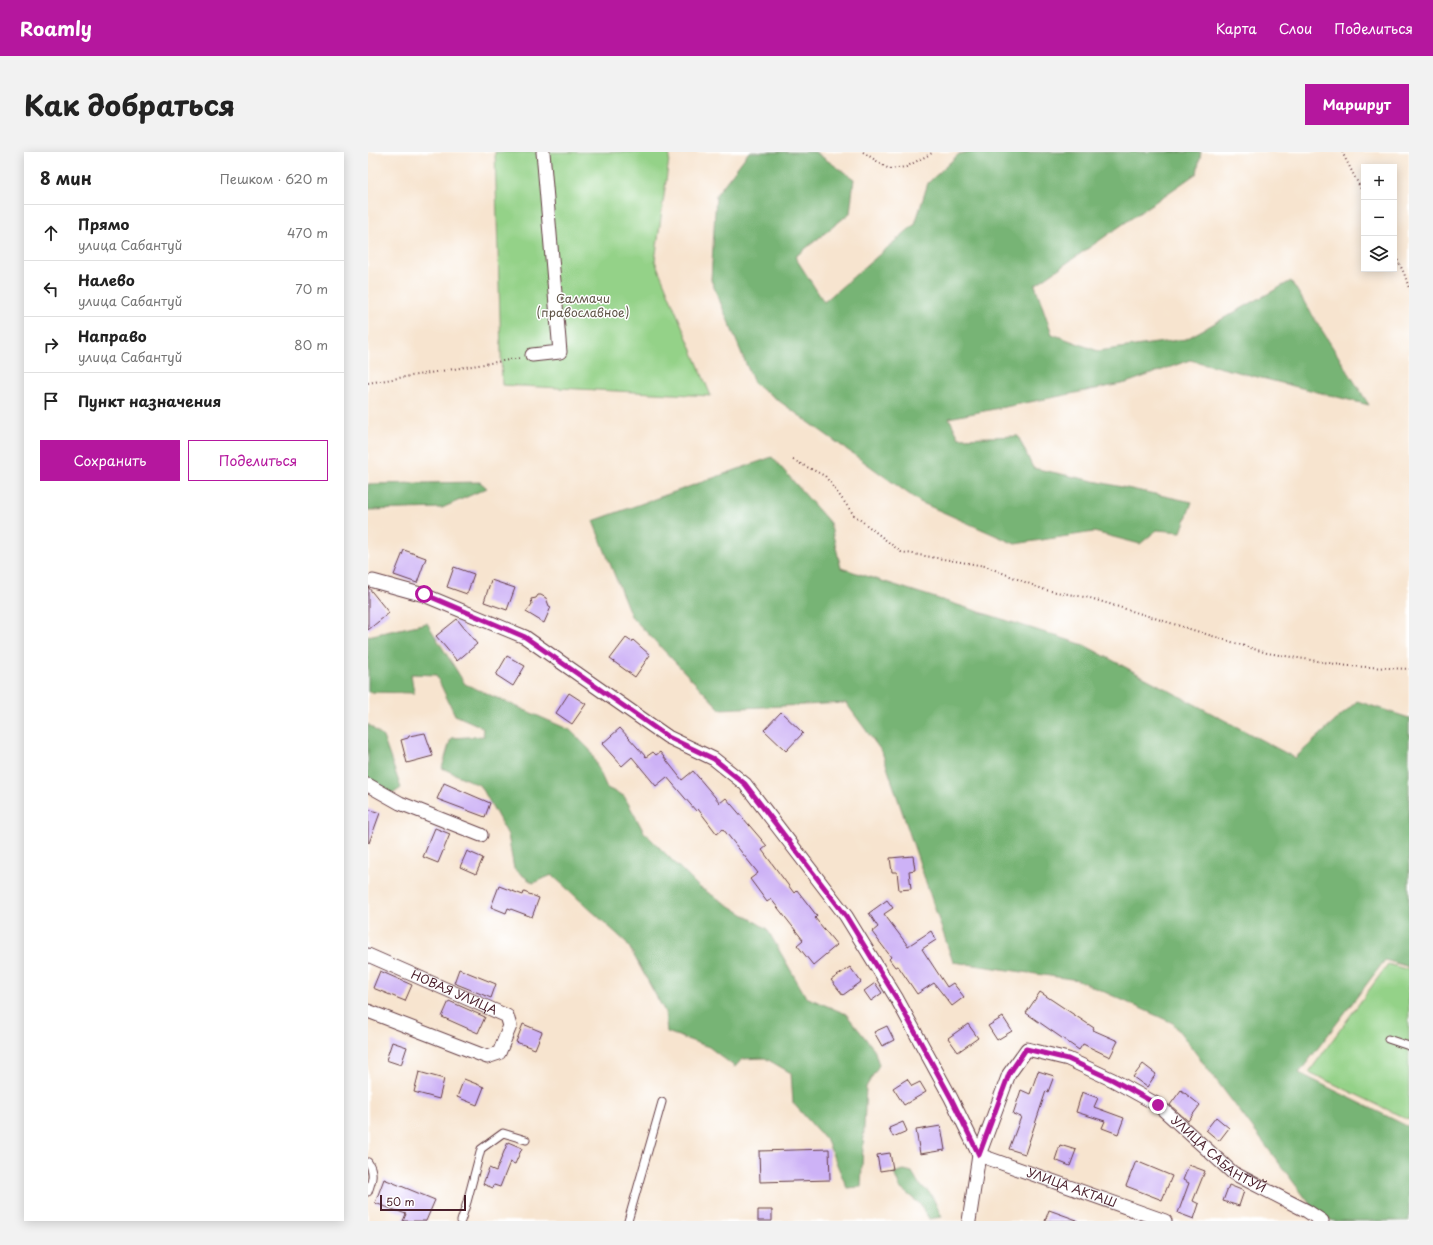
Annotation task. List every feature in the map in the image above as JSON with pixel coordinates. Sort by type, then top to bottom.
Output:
[{"type":"street","points":[[532,356],[560,352],[543,152]]},
{"type":"street","points":[[373,582],[424,594],[525,637],[668,737],[714,759],[745,784],[846,916],[897,999],[951,1098],[979,1155]]},
{"type":"street","points":[[368,785],[400,803],[481,835]]},
{"type":"street","name":"НОВАЯ УЛИЦА","points":[[368,955],[507,1016],[510,1026],[499,1053],[487,1057],[368,1011]]},
{"type":"street","name":"УЛИЦА САБАНТУЙ","points":[[969,1221],[979,1155],[1009,1074],[1026,1049],[1068,1059],[1113,1080],[1158,1105],[1233,1173],[1307,1211],[1322,1221]]},
{"type":"street","name":"УЛИЦА АКТАШ","points":[[979,1155],[1165,1221]]},
{"type":"lane","points":[[1388,1039],[1409,1046]]},
{"type":"lane","points":[[628,1221],[662,1102]]},
{"type":"lane","points":[[461,1221],[481,1149],[503,1133],[526,1140]]},
{"type":"lane","points":[[368,1162],[372,1169],[372,1179],[368,1192]]},
{"type":"path","points":[[863,152],[889,169],[906,167],[934,152]]},
{"type":"path","points":[[1342,152],[1361,188]]},
{"type":"path","points":[[1397,259],[1409,288]]},
{"type":"path","points":[[368,383],[468,368],[532,356]]},
{"type":"path","points":[[793,460],[825,476],[854,515],[900,552],[985,566],[1045,590],[1090,598],[1267,653],[1348,666],[1409,669]]},
{"type":"green space","name":"Салмачи (православное)","points":[[495,152],[670,152],[655,261],[711,396],[502,385]]},
{"type":"green space","points":[[749,152],[815,152],[854,179],[850,213],[795,257],[824,302],[915,224],[928,183],[959,154],[969,152],[1201,152],[1197,173],[1035,285],[1052,334],[1098,351],[1186,339],[1291,281],[1369,405],[1190,360],[1126,383],[949,418],[959,438],[1018,436],[1033,468],[1192,502],[1181,532],[1157,530],[1140,544],[1094,532],[1015,544],[920,502],[754,383],[711,280],[716,195]]},
{"type":"green space","points":[[772,457],[830,523],[841,568],[1084,645],[1295,758],[1357,701],[1409,718],[1409,967],[1385,960],[1299,1073],[1409,1127],[1409,1221],[1334,1221],[1319,1216],[1173,1023],[1078,980],[953,962],[882,752],[846,703],[720,709],[631,616],[593,521]]},
{"type":"green space","points":[[480,482],[487,488],[442,508],[368,510],[368,484]]},
{"type":"green space","points":[[427,623],[465,684],[570,730],[590,750],[607,788],[624,796],[644,832],[699,887],[767,929],[806,997],[846,1014],[874,1049],[879,1065],[866,1087],[861,1187],[847,1188],[827,1141],[793,1103],[791,1073],[765,1058],[742,1059],[735,1067],[709,1047],[667,1032],[665,1012],[627,943],[552,875],[533,883],[514,869],[508,835],[481,786],[442,768],[451,738],[484,736],[482,727],[455,715],[436,675],[411,674],[414,693],[368,692],[368,636]]},
{"type":"green space","points":[[368,724],[383,737],[401,788],[388,797],[368,784]]},
{"type":"green space","points":[[1388,964],[1409,970],[1409,1120],[1309,1072]]},
{"type":"green space","points":[[904,1170],[912,1172],[919,1184],[931,1194],[942,1217],[929,1219],[920,1204],[900,1188],[894,1173]]},
{"type":"building","points":[[404,550],[426,558],[417,583],[394,575]]},
{"type":"building","points":[[454,567],[474,574],[467,594],[447,587]]},
{"type":"building","points":[[491,580],[515,588],[507,610],[484,602]]},
{"type":"building","points":[[368,587],[389,613],[368,630]]},
{"type":"building","points":[[538,595],[546,598],[549,606],[551,607],[544,623],[526,612],[532,604],[531,599],[536,598]]},
{"type":"building","points":[[457,619],[477,644],[457,661],[436,636]]},
{"type":"building","points":[[626,638],[632,642],[633,640],[650,655],[635,677],[610,659]]},
{"type":"building","points":[[507,656],[525,666],[513,686],[496,675]]},
{"type":"building","points":[[569,693],[586,704],[572,724],[556,713]]},
{"type":"building","points":[[781,712],[803,733],[786,751],[764,730]]},
{"type":"building","points":[[620,728],[646,757],[653,752],[656,755],[660,752],[682,780],[693,771],[720,803],[726,798],[767,846],[762,850],[794,893],[797,890],[817,916],[815,918],[837,945],[813,965],[797,945],[803,940],[771,899],[767,902],[750,879],[758,873],[723,829],[717,834],[698,809],[696,811],[667,777],[656,786],[632,757],[622,766],[602,744]]},
{"type":"building","points":[[425,733],[433,756],[407,763],[401,740],[408,738],[409,736]]},
{"type":"building","points":[[444,783],[490,803],[485,817],[437,799]]},
{"type":"building","points":[[368,809],[380,813],[369,843],[368,842]]},
{"type":"building","points":[[435,828],[450,834],[438,863],[423,857]]},
{"type":"building","points":[[467,851],[483,858],[476,874],[460,867]]},
{"type":"building","points":[[913,856],[915,870],[909,871],[911,889],[899,890],[897,872],[892,872],[890,858]]},
{"type":"building","points":[[499,886],[523,895],[524,892],[539,898],[532,917],[508,908],[506,913],[491,907]]},
{"type":"building","points":[[887,900],[893,908],[884,914],[908,946],[931,931],[936,940],[922,949],[947,987],[953,983],[964,997],[952,1006],[934,983],[917,994],[898,966],[895,967],[889,959],[891,957],[872,932],[878,927],[869,913]]},
{"type":"building","points":[[850,967],[861,982],[843,995],[831,980]]},
{"type":"building","points":[[459,969],[496,984],[491,998],[454,983]]},
{"type":"building","points":[[380,971],[412,985],[405,1001],[373,988]]},
{"type":"building","points":[[875,983],[882,993],[871,1001],[864,991]]},
{"type":"building","points":[[1040,992],[1094,1028],[1093,1030],[1118,1041],[1110,1057],[1083,1044],[1079,1050],[1026,1013]]},
{"type":"building","points":[[449,1001],[485,1017],[478,1033],[442,1017]]},
{"type":"building","points":[[1003,1017],[1012,1031],[997,1040],[988,1026]]},
{"type":"building","points":[[523,1024],[542,1032],[535,1049],[516,1042]]},
{"type":"building","points":[[968,1024],[978,1038],[958,1052],[948,1038]]},
{"type":"building","points":[[887,1026],[894,1040],[882,1046],[874,1032]]},
{"type":"building","points":[[392,1042],[407,1047],[401,1065],[386,1060]]},
{"type":"building","points":[[1143,1064],[1156,1074],[1147,1087],[1133,1077]]},
{"type":"building","points":[[1038,1071],[1054,1076],[1048,1092],[1046,1091],[1025,1154],[1009,1149],[1021,1117],[1013,1114],[1021,1090],[1030,1094]]},
{"type":"building","points":[[419,1072],[444,1079],[439,1099],[414,1092]]},
{"type":"building","points":[[464,1079],[484,1087],[477,1105],[457,1097]]},
{"type":"building","points":[[907,1079],[912,1086],[920,1082],[926,1092],[904,1105],[893,1088]]},
{"type":"building","points":[[1181,1090],[1200,1105],[1188,1121],[1170,1105]]},
{"type":"building","points":[[1082,1092],[1098,1098],[1094,1107],[1124,1118],[1118,1134],[1102,1128],[1105,1121],[1076,1112]]},
{"type":"building","points":[[1216,1117],[1229,1128],[1219,1141],[1206,1130]]},
{"type":"building","points":[[903,1122],[907,1131],[893,1137],[889,1128]]},
{"type":"building","points":[[941,1126],[945,1150],[920,1154],[916,1130]]},
{"type":"building","points":[[508,1142],[522,1148],[515,1164],[510,1162],[500,1187],[494,1185],[493,1188],[483,1184],[489,1168],[496,1171]]},
{"type":"building","points":[[1060,1145],[1076,1150],[1070,1166],[1055,1160]]},
{"type":"building","points":[[829,1149],[830,1180],[760,1182],[759,1151]]},
{"type":"building","points":[[890,1153],[893,1169],[880,1171],[877,1155]]},
{"type":"building","points":[[1136,1161],[1172,1176],[1162,1200],[1126,1186]]},
{"type":"building","points":[[1189,1165],[1205,1171],[1193,1201],[1199,1204],[1194,1219],[1178,1213],[1189,1183],[1183,1180]]},
{"type":"building","points":[[384,1179],[435,1200],[426,1221],[403,1221],[406,1214],[375,1203]]},
{"type":"building","points":[[1229,1185],[1244,1191],[1239,1206],[1223,1201]]},
{"type":"building","points":[[758,1210],[772,1210],[772,1221],[758,1221]]},
{"type":"building","points":[[1049,1210],[1077,1220],[1077,1221],[1045,1221]]},
{"type":"route","points":[[424,594],[525,637],[668,737],[714,759],[745,784],[846,916],[897,999],[951,1098],[979,1155],[1009,1074],[1026,1049],[1068,1059],[1113,1080],[1158,1105]]}]
